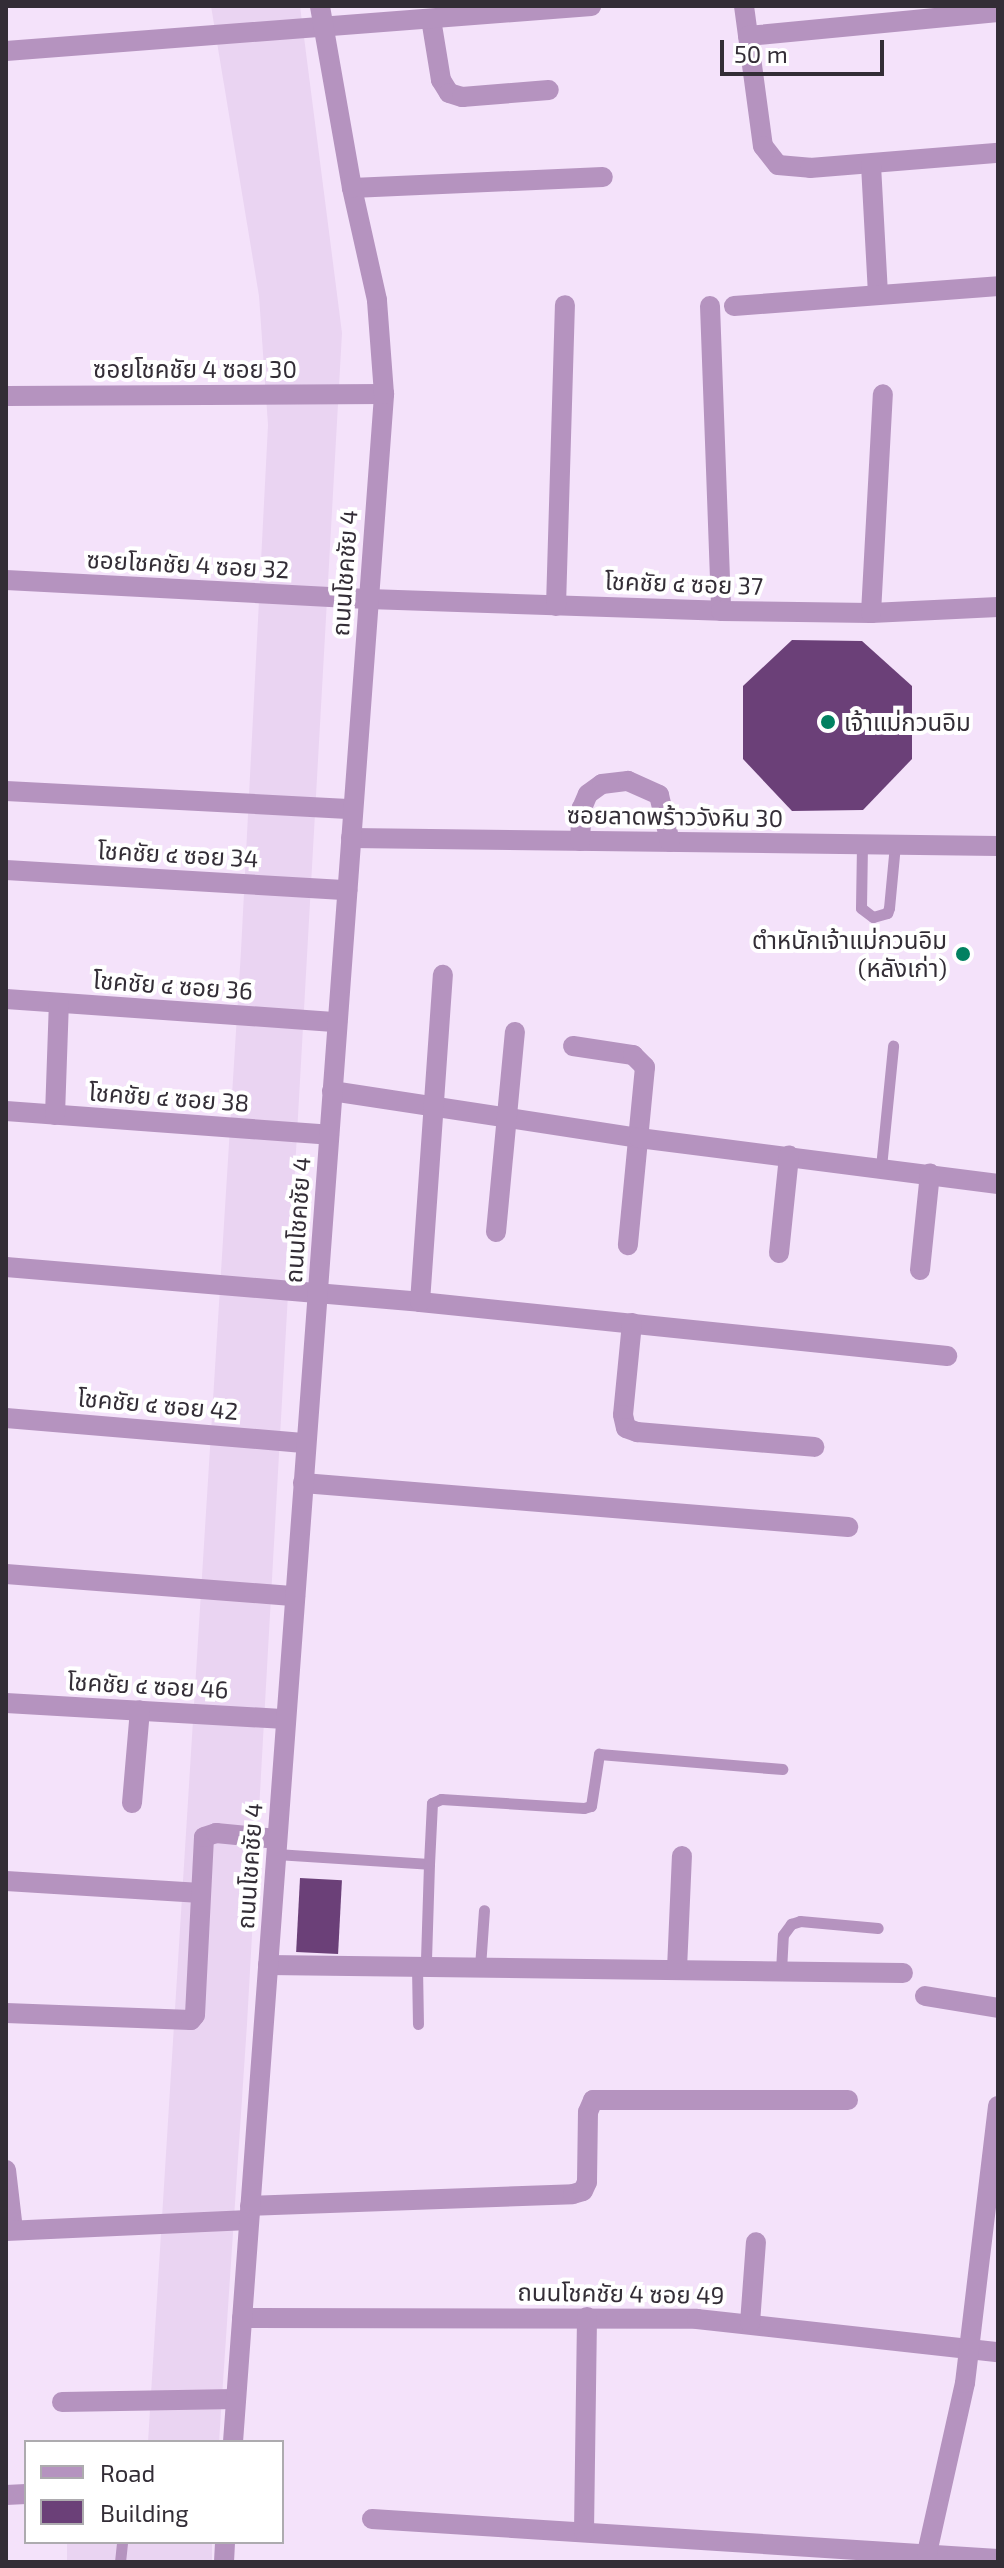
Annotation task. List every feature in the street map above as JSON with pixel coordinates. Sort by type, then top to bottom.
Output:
[{"type":"street","name":"ถนนโชคชัย 4","points":[[233,2440],[384,394],[377,300],[352,188],[320,6]]},
{"type":"street","points":[[6,51],[591,6]]},
{"type":"street","points":[[744,6],[763,146],[768,157],[778,165],[810,168],[871,165],[998,153]]},
{"type":"street","points":[[748,36],[998,12]]},
{"type":"street","points":[[431,19],[441,80],[449,93],[462,97],[549,90]]},
{"type":"street","points":[[871,165],[878,295]]},
{"type":"street","points":[[352,188],[603,177]]},
{"type":"street","points":[[734,306],[998,286]]},
{"type":"street","points":[[556,606],[565,305]]},
{"type":"street","points":[[710,306],[721,611]]},
{"type":"street","name":"ซอยโชคชัย 4 ซอย 30","points":[[6,396],[384,394]]},
{"type":"street","points":[[871,613],[883,394]]},
{"type":"street","name":"ซอยโชคชัย 4 ซอย 32","points":[[6,580],[368,599]]},
{"type":"street","name":"โชคชัย ๔ ซอย 37","points":[[368,599],[871,613],[998,607]]},
{"type":"street","points":[[580,841],[582,808],[588,794],[602,784],[628,781],[659,795],[670,842]]},
{"type":"street","points":[[6,791],[353,809]]},
{"type":"street","name":"ซอยลาดพร้าววังหิน 30","points":[[351,838],[998,846]]},
{"type":"street","name":"โชคชัย ๔ ซอย 34","points":[[6,870],[347,890]]},
{"type":"street","points":[[420,1302],[443,975]]},
{"type":"street","name":"โชคชัย ๔ ซอย 36","points":[[6,999],[337,1022]]},
{"type":"street","points":[[55,1115],[59,1003]]},
{"type":"street","points":[[496,1232],[515,1032]]},
{"type":"street","points":[[573,1046],[639,1058],[645,1067],[628,1245]]},
{"type":"street","points":[[332,1091],[639,1138],[998,1184]]},
{"type":"street","name":"โชคชัย ๔ ซอย 38","points":[[6,1111],[329,1135]]},
{"type":"street","points":[[779,1253],[789,1156]]},
{"type":"street","points":[[920,1270],[930,1174]]},
{"type":"street","points":[[6,1267],[317,1292],[947,1356]]},
{"type":"street","points":[[632,1323],[623,1415],[626,1428],[637,1432],[814,1447]]},
{"type":"street","name":"โชคชัย ๔ ซอย 42","points":[[6,1418],[306,1443]]},
{"type":"street","points":[[303,1483],[848,1527]]},
{"type":"street","points":[[6,1574],[295,1596]]},
{"type":"street","name":"โชคชัย ๔ ซอย 46","points":[[6,1703],[286,1719]]},
{"type":"street","points":[[132,1803],[140,1710]]},
{"type":"street","points":[[6,2013],[191,2020],[195,2015],[204,1837],[209,1833],[276,1847]]},
{"type":"street","points":[[677,1969],[682,1856]]},
{"type":"street","points":[[6,1881],[201,1893]]},
{"type":"street","points":[[268,1965],[422,1962],[480,1967],[903,1973]]},
{"type":"street","points":[[925,1996],[998,2008]]},
{"type":"street","points":[[6,2170],[9,2231],[573,2194],[583,2191],[587,2182],[588,2112],[593,2100],[848,2100]]},
{"type":"street","points":[[927,2553],[965,2383],[998,2106]]},
{"type":"street","points":[[750,2323],[756,2242]]},
{"type":"street","points":[[584,2532],[587,2317]]},
{"type":"street","name":"ถนนโชคชัย 4 ซอย 49","points":[[242,2318],[587,2317],[750,2323],[998,2352]]},
{"type":"street","points":[[62,2402],[236,2399]]},
{"type":"street","points":[[372,2519],[998,2559]]},
{"type":"lane","points":[[862,844],[861,908],[873,917],[887,913],[889,908],[895,844]]},
{"type":"lane","points":[[881,1167],[893,1046]]},
{"type":"lane","points":[[418,2024],[432,1803],[441,1799],[591,1806],[599,1754],[782,1769]]},
{"type":"lane","points":[[276,1847],[429,1864]]},
{"type":"lane","points":[[480,1967],[484,1910]]},
{"type":"lane","points":[[781,1971],[783,1935],[791,1924],[800,1921],[878,1928]]},
{"type":"shaded area","points":[[211,6],[300,6],[342,333],[247,2024],[219,2440],[148,2440],[241,951],[268,425],[259,296]]},
{"type":"shaded area","points":[[67,2544],[212,2544],[212,2562],[67,2562]]},
{"type":"building","name":"เจ้าแม่กวนอิม","points":[[792,640],[862,641],[912,686],[912,759],[863,810],[792,811],[743,759],[743,686]]},
{"type":"building","points":[[300,1878],[342,1880],[338,1954],[296,1952]]},
{"type":"place","name":"เจ้าแม่กวนอิม","points":[[828,722]]},
{"type":"place","name":"ตำหนักเจ้าแม่กวนอิม (หลังเก่า)","points":[[963,954]]}]
